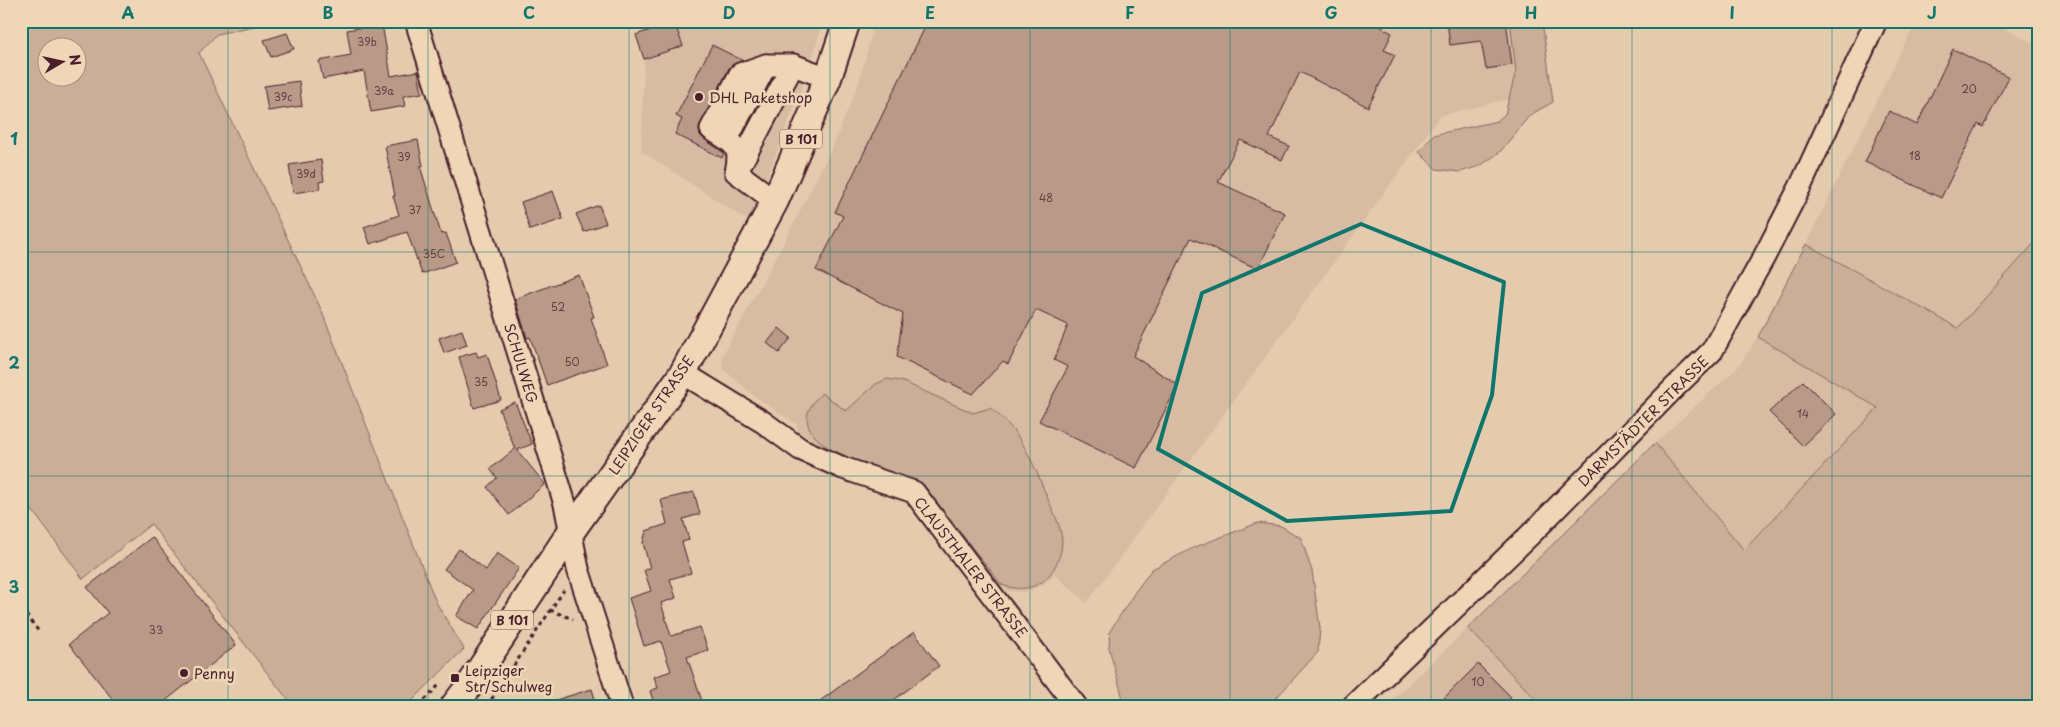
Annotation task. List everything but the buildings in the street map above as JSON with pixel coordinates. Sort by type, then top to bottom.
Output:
[{"type":"main road","name":"LEIPZIGER STRASSE","points":[[454,706],[470,685],[570,533],[684,373],[775,201],[828,78],[847,21]]},
{"type":"street","name":"SCHULWEG","points":[[416,21],[565,504],[578,569],[622,706]]},
{"type":"street","name":"DARMSTÄDTER STRASSE","points":[[1353,706],[1537,528],[1712,351],[1801,185],[1876,21]]},
{"type":"street","points":[[736,172],[739,153],[734,144],[711,129],[740,74],[766,65],[793,65],[828,78]]},
{"type":"street","points":[[736,172],[793,65]]},
{"type":"street","points":[[736,172],[775,201]]},
{"type":"street","name":"CLAUSTHALER STRASSE","points":[[684,373],[763,422],[800,449],[844,468],[914,492],[1076,706]]},
{"type":"path","points":[[21,608],[40,632]]},
{"type":"path","points":[[487,706],[550,610]]},
{"type":"highlighted area","points":[[1361,224],[1504,282],[1492,395],[1451,511],[1287,521],[1158,449],[1202,293]]},
{"type":"shaded area","points":[[21,21],[278,21],[217,34],[199,53],[320,307],[436,602],[464,649],[407,706],[293,706],[151,524],[83,579],[21,495]]},
{"type":"shaded area","points":[[674,21],[823,21],[812,60],[750,222],[641,151],[644,61],[635,34]]},
{"type":"shaded area","points":[[875,21],[1529,21],[1540,91],[1440,116],[1087,603],[1055,575],[1044,584],[1025,592],[1007,591],[1000,587],[923,493],[853,464],[799,432],[796,424],[753,395],[723,369],[722,356],[781,248],[833,146],[859,82]]},
{"type":"shaded area","points":[[1510,21],[1542,21],[1553,102],[1530,115],[1500,152],[1480,166],[1460,172],[1436,169],[1419,152],[1433,135],[1497,121],[1505,114],[1516,71]]},
{"type":"shaded area","points":[[1916,21],[1992,21],[2039,46],[2039,238],[1959,328],[1806,244]]},
{"type":"shaded area","points":[[2039,238],[2039,706],[1542,706],[1468,628],[1655,443],[1744,550],[1878,408],[1758,337],[1806,244],[1958,328]]},
{"type":"shaded area","points":[[1758,337],[1878,408],[1743,550],[1655,443],[1738,367]]},
{"type":"shaded area","points":[[887,379],[901,381],[973,413],[990,408],[1010,426],[1031,460],[1060,530],[1062,547],[1059,558],[1054,569],[1042,582],[1033,587],[1022,588],[1002,585],[937,503],[919,485],[844,456],[827,447],[814,436],[808,423],[809,409],[822,393],[846,411],[876,384]]},
{"type":"shaded area","points":[[1258,523],[1281,526],[1301,538],[1312,571],[1320,628],[1318,652],[1269,706],[1125,706],[1109,648],[1110,631],[1135,592],[1152,569],[1195,547]]},
{"type":"shaded area","points":[[1468,628],[1542,706],[1386,706]]},
{"type":"place","name":"DHL Paketshop","points":[[699,97]]},
{"type":"place","name":"Penny","points":[[184,673]]},
{"type":"place","name":"Leipziger Str/Schulweg","points":[[455,678]]}]
